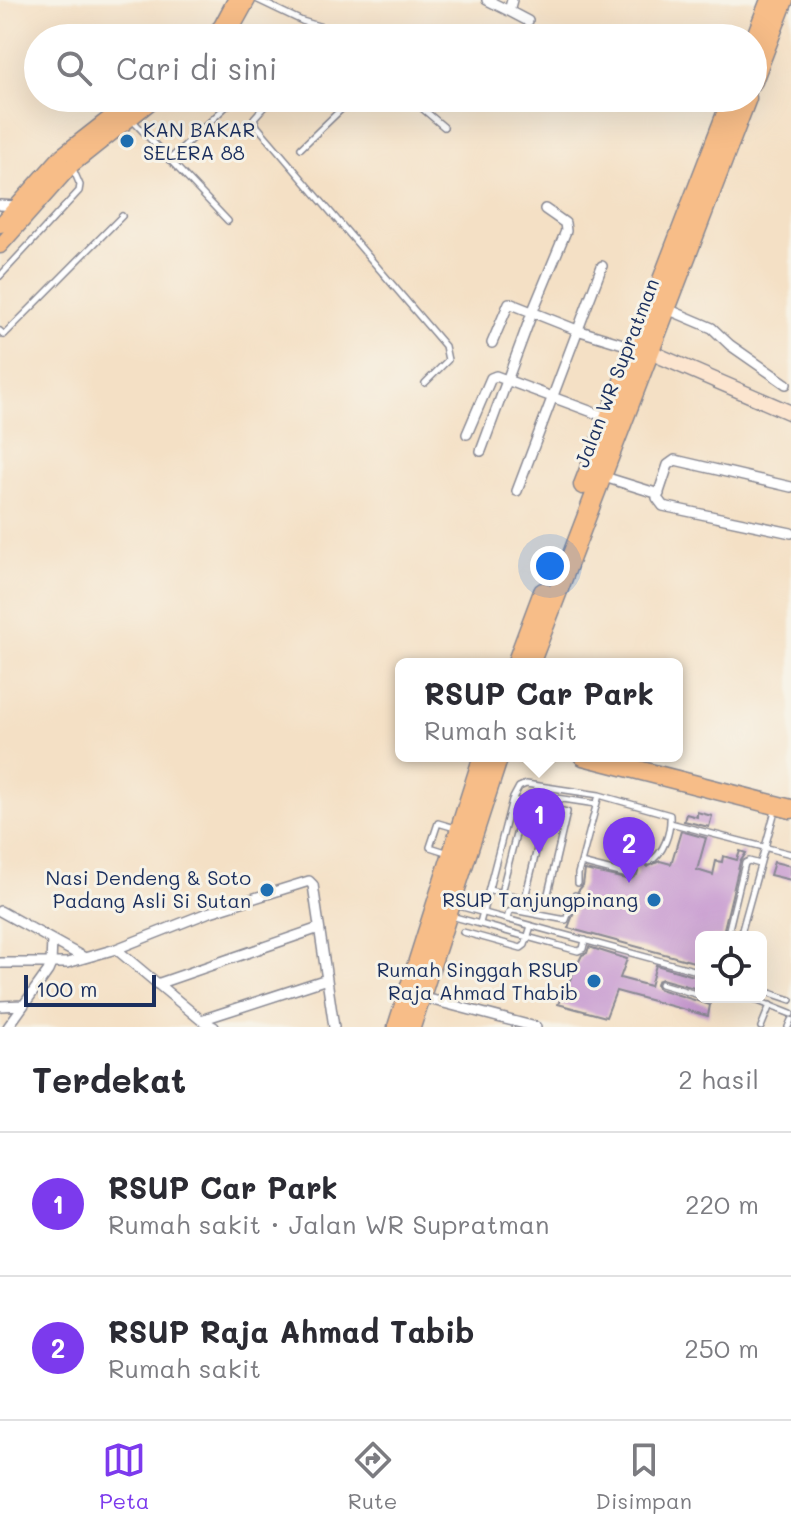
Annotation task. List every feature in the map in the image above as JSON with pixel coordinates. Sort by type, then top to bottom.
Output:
[{"type":"highway","points":[[761,24],[770,0]]},
{"type":"highway","points":[[767,44],[784,0]]},
{"type":"highway","name":"Jalan WR Supratman","points":[[518,658],[643,350],[727,112]]},
{"type":"highway","name":"Jalan WR Supratman","points":[[643,350],[665,308],[742,112]]},
{"type":"highway","name":"Jalan WR Supratman","points":[[532,658],[601,476],[615,420]]},
{"type":"highway","points":[[397,1027],[481,762]]},
{"type":"highway","points":[[411,1027],[497,762]]},
{"type":"highway","points":[[627,762],[784,807]]},
{"type":"main road","points":[[222,24],[235,0]]},
{"type":"main road","points":[[235,24],[248,0]]},
{"type":"main road","points":[[0,246],[17,209],[62,155],[117,112]]},
{"type":"main road","points":[[0,225],[137,112]]},
{"type":"street","points":[[487,0],[528,21]]},
{"type":"street","points":[[509,11],[512,0]]},
{"type":"street","points":[[481,451],[566,231],[565,223],[545,209]]},
{"type":"street","points":[[517,491],[602,266]]},
{"type":"street","points":[[492,343],[509,303],[577,330],[643,350],[791,413]]},
{"type":"street","points":[[665,308],[712,328],[730,345],[786,384]]},
{"type":"street","points":[[467,434],[491,378],[496,376],[615,420]]},
{"type":"street","points":[[791,487],[675,460],[668,465],[658,501],[663,506],[791,533]]},
{"type":"street","points":[[601,476],[659,494]]},
{"type":"street","points":[[0,963],[65,964],[116,949],[207,913],[305,880],[313,885],[334,1027]]},
{"type":"street","points":[[3,915],[83,957]]},
{"type":"street","points":[[157,984],[319,928]]},
{"type":"street","points":[[8,1027],[51,964],[52,940]]},
{"type":"street","points":[[116,949],[201,1020],[214,1027]]},
{"type":"street","points":[[201,1020],[327,979]]},
{"type":"street","points":[[421,997],[536,1027]]},
{"type":"street","points":[[0,1006],[23,1005]]},
{"type":"lane","points":[[258,0],[311,24]]},
{"type":"lane","points":[[169,160],[220,112]]},
{"type":"lane","points":[[259,112],[254,118],[257,126],[445,346],[448,360],[425,383]]},
{"type":"lane","points":[[301,148],[338,112]]},
{"type":"lane","points":[[426,112],[444,127]]},
{"type":"lane","points":[[129,118],[228,221]]},
{"type":"lane","points":[[0,276],[80,189],[72,165]]},
{"type":"lane","points":[[1,335],[122,216]]},
{"type":"lane","points":[[480,923],[512,800],[519,787],[526,784],[599,795],[669,814],[670,823],[659,857],[649,862]]},
{"type":"lane","points":[[501,893],[524,803],[533,793],[597,805]]},
{"type":"lane","points":[[578,883],[599,795]]},
{"type":"lane","points":[[489,890],[541,902],[547,898],[568,815],[565,810],[512,800]]},
{"type":"lane","points":[[525,898],[547,807]]},
{"type":"lane","points":[[742,931],[765,846],[784,807]]},
{"type":"lane","points":[[670,823],[791,854]]},
{"type":"lane","points":[[581,863],[628,875],[633,872]]},
{"type":"lane","points":[[729,931],[745,863],[760,864]]},
{"type":"lane","points":[[507,919],[513,910],[566,920],[575,895]]},
{"type":"lane","points":[[451,910],[483,912],[695,970]]},
{"type":"lane","points":[[451,910],[480,923],[580,952],[585,940]]},
{"type":"lane","points":[[732,919],[744,922]]},
{"type":"lane","points":[[463,932],[521,948],[531,926]]},
{"type":"lane","points":[[661,984],[695,994]]},
{"type":"lane","points":[[767,992],[791,1000]]},
{"type":"lane","points":[[764,1003],[791,1017],[788,1027]]},
{"type":"lane","points":[[761,1027],[770,1005]]},
{"type":"building","points":[[697,812],[712,816],[709,827],[684,821],[686,814],[697,817]]},
{"type":"building","name":"RSUP Tanjungpinang","points":[[681,831],[706,838],[697,870],[713,875],[716,861],[722,862],[723,856],[737,860],[740,851],[746,853],[740,862],[723,931],[695,931],[695,962],[568,928],[580,897],[578,891],[583,885],[585,870],[630,880],[638,871],[628,859],[641,851],[647,867],[660,861],[671,864]]},
{"type":"building","points":[[774,862],[791,866],[791,880],[770,875]]},
{"type":"building","name":"Rumah Singgah RSUP Raja Ahmad Thabib","points":[[589,947],[627,959],[620,978],[650,986],[656,965],[695,976],[695,988],[662,979],[656,985],[659,989],[695,1000],[695,1003],[710,1005],[708,1016],[616,991],[606,1017],[558,1004],[582,955],[587,953]]},
{"type":"place","name":"KAN BAKAR SELERA 88","points":[[127,141]]},
{"type":"place","name":"RSUP Car Park","points":[[539,854]]},
{"type":"place","name":"RSUP Raja Ahmad Tabib","points":[[629,883]]},
{"type":"place","name":"Nasi Dendeng & Soto Padang Asli Si Sutan","points":[[267,890]]},
{"type":"place","name":"RSUP Tanjungpinang","points":[[654,900]]},
{"type":"place","name":"Rumah Singgah RSUP Raja Ahmad Thabib","points":[[594,981]]}]
